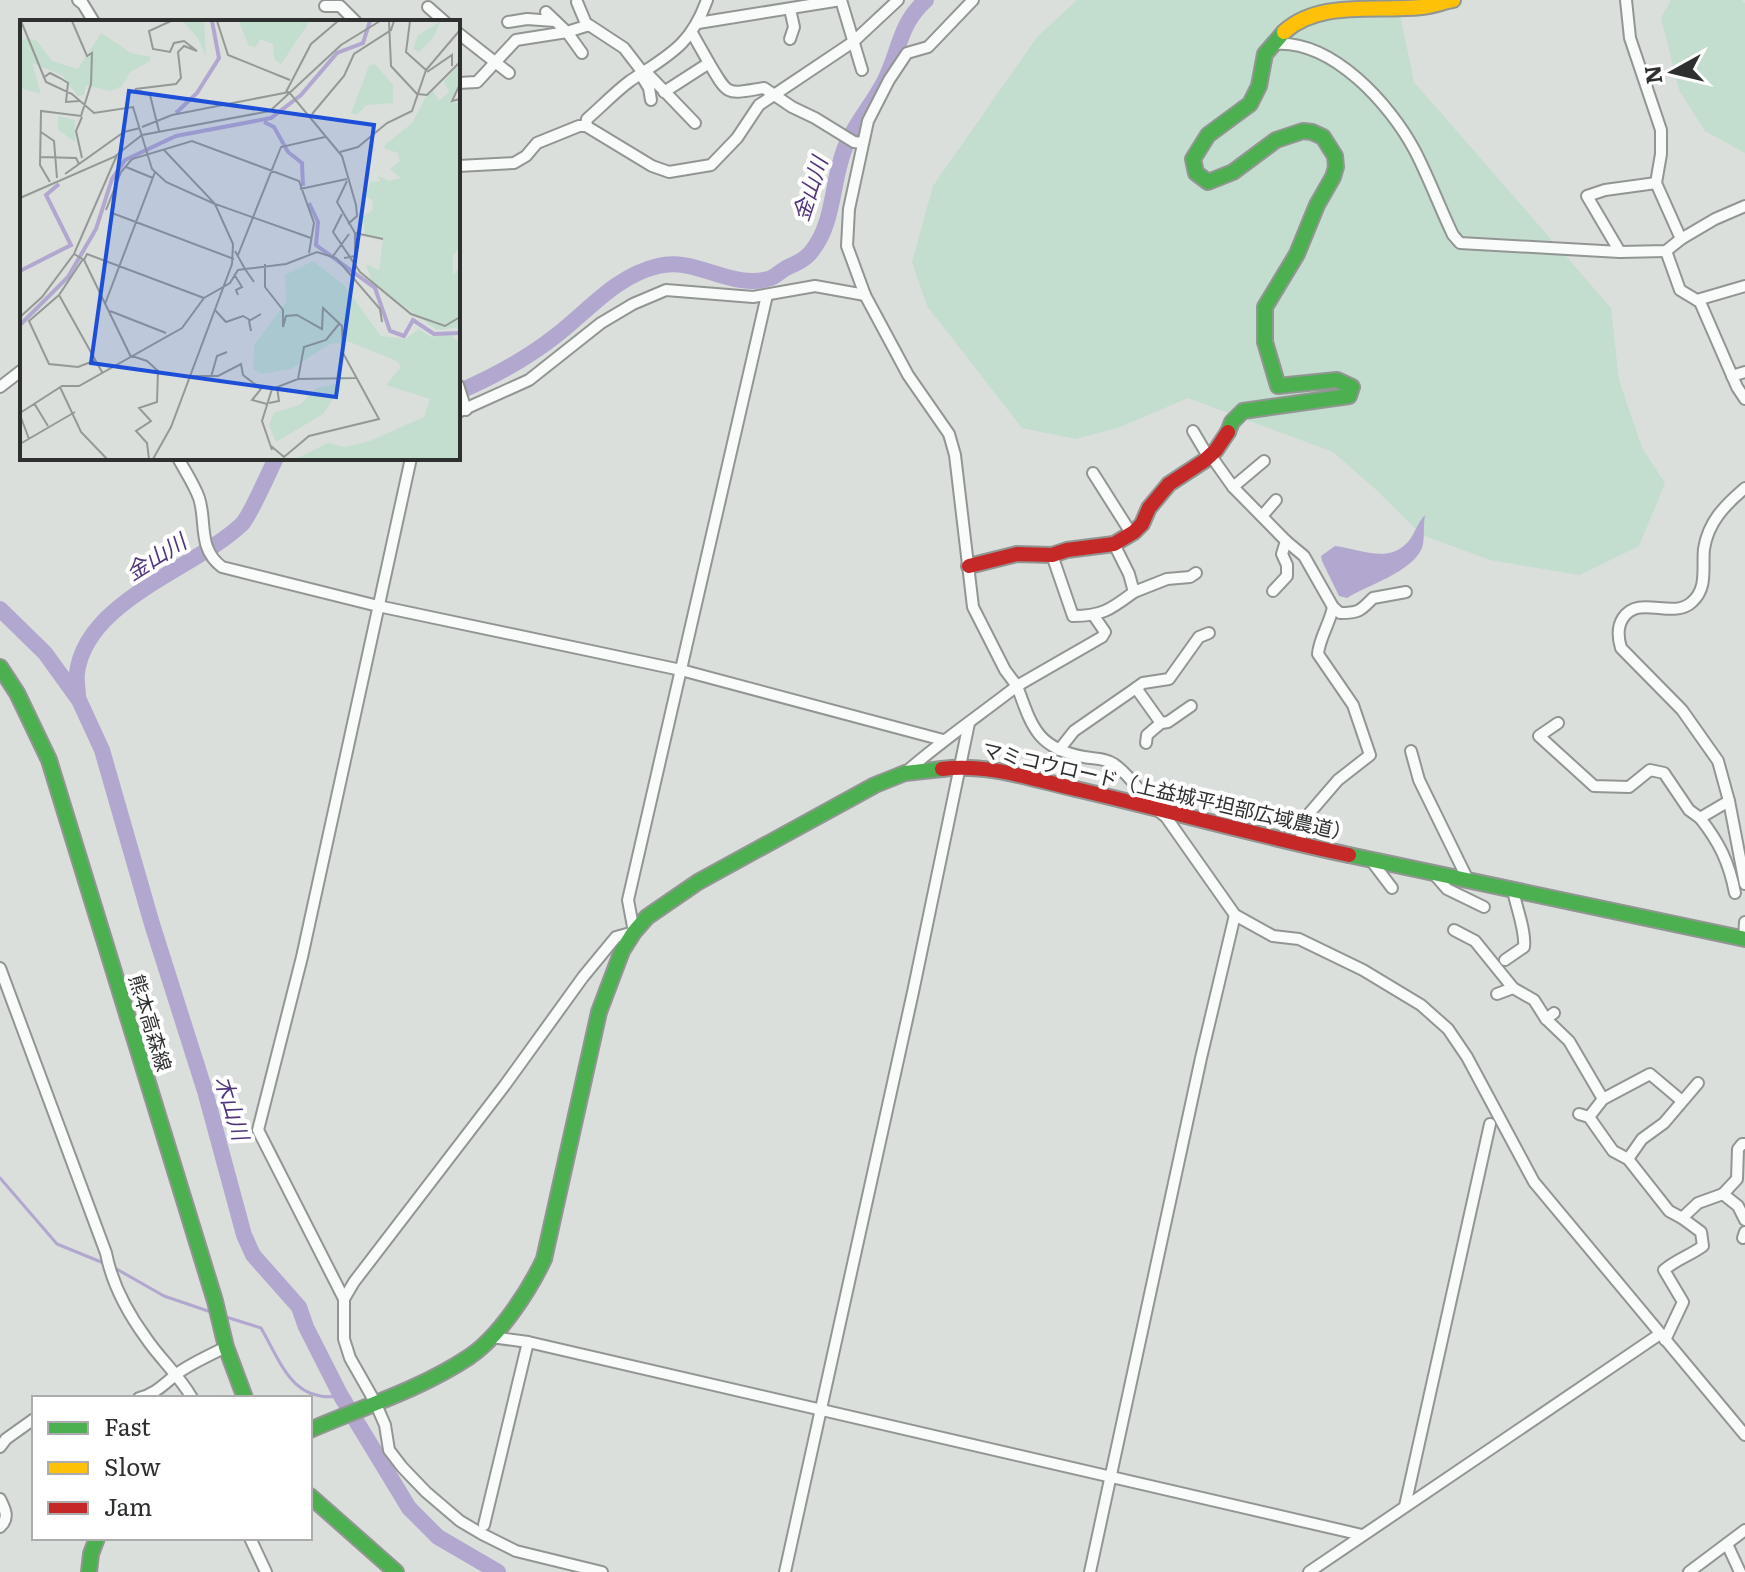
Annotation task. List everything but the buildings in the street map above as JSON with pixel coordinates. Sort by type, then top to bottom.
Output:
[{"type":"street","points":[[78,0],[93,20]]},
{"type":"street","points":[[586,126],[587,119],[630,81],[660,64],[695,28],[707,0]]},
{"type":"street","points":[[695,28],[841,0],[862,70]]},
{"type":"street","points":[[460,166],[514,163],[542,141],[569,128],[586,126],[652,166],[669,172],[711,165],[737,138],[752,112],[853,42],[898,0]]},
{"type":"street","points":[[973,0],[928,47],[907,53],[889,80],[868,121],[862,143],[847,228],[847,246],[865,295],[908,375],[949,434],[955,455],[973,607],[1005,670],[1017,686],[1032,725],[1050,746],[1111,762],[1152,807],[1166,817],[1235,915],[1273,936],[1299,939],[1363,970],[1421,1005],[1448,1029],[1467,1057],[1534,1182],[1745,1435]]},
{"type":"street","points":[[969,566],[1017,554],[1052,555],[1114,544],[1142,524],[1149,508],[1169,484],[1210,457],[1227,436],[1232,422],[1243,411],[1349,396],[1352,387],[1337,380],[1278,386],[1268,360],[1263,314],[1271,294],[1294,260],[1316,207],[1333,177],[1336,164],[1332,147],[1323,136],[1309,130],[1290,132],[1274,139],[1220,180],[1208,182],[1196,173],[1193,159],[1208,135],[1250,104],[1256,95],[1265,54],[1292,22],[1310,10],[1359,5],[1422,7],[1453,0]]},
{"type":"street","points":[[1626,0],[1630,38],[1661,130],[1656,183],[1681,239]]},
{"type":"street","points":[[577,2],[587,26],[624,48],[644,74],[695,123]]},
{"type":"street","points":[[325,6],[340,6],[354,20]]},
{"type":"street","points":[[428,7],[443,20]]},
{"type":"street","points":[[790,9],[794,27],[790,39]]},
{"type":"street","points":[[546,12],[567,32],[582,53]]},
{"type":"street","points":[[508,22],[527,19],[555,21]]},
{"type":"street","points":[[460,83],[477,82],[516,40],[587,26]]},
{"type":"street","points":[[695,28],[709,63],[730,92],[764,88],[792,107],[862,143]]},
{"type":"street","points":[[460,35],[509,73]]},
{"type":"street","points":[[1274,44],[1287,43],[1308,50],[1357,77],[1392,115],[1415,150],[1453,235],[1460,243],[1620,252],[1666,251],[1715,219],[1745,206]]},
{"type":"street","points":[[664,92],[709,63]]},
{"type":"street","points":[[644,74],[651,100]]},
{"type":"street","points":[[1620,252],[1587,196],[1605,190],[1656,183]]},
{"type":"street","points":[[1666,251],[1680,290],[1697,300],[1745,399]]},
{"type":"street","points":[[462,408],[529,380],[601,323],[633,304],[666,290],[753,297],[815,286],[865,295]]},
{"type":"street","points":[[1697,300],[1745,286]]},
{"type":"street","points":[[344,1299],[583,977],[616,937],[634,932],[628,900],[767,295]]},
{"type":"street","points":[[0,387],[20,372]]},
{"type":"street","points":[[1732,376],[1745,372]]},
{"type":"street","points":[[1193,431],[1233,487],[1304,556],[1333,607],[1340,613],[1366,608],[1373,598],[1406,592]]},
{"type":"street","points":[[179,460],[198,496],[203,535],[214,560],[222,567],[378,606],[681,670],[943,740]]},
{"type":"street","points":[[411,460],[302,957],[258,1130],[344,1299],[344,1339],[371,1405],[385,1425],[389,1450],[426,1492],[460,1521],[516,1551],[602,1572]]},
{"type":"street","points":[[1233,487],[1264,461]]},
{"type":"street","points":[[1093,473],[1131,533]]},
{"type":"street","points":[[1745,488],[1722,508],[1713,521],[1704,547],[1704,578],[1700,593],[1690,605],[1678,609],[1637,607],[1621,621],[1618,639],[1621,648],[1682,710],[1718,761],[1745,884]]},
{"type":"street","points":[[1262,516],[1276,500]]},
{"type":"street","points":[[1273,591],[1287,576],[1287,565],[1282,554],[1286,541]]},
{"type":"street","points":[[1114,544],[1134,592]]},
{"type":"street","points":[[1052,555],[1073,616],[1106,613],[1134,592],[1167,579],[1190,577],[1196,573]]},
{"type":"street","points":[[1299,844],[1307,816],[1338,780],[1370,755],[1353,705],[1318,654],[1333,607]]},
{"type":"street","points":[[905,773],[943,740],[1017,686],[1102,637],[1105,632],[1094,616]]},
{"type":"street","points":[[1059,750],[1074,731],[1143,683],[1169,679],[1199,637],[1209,633]]},
{"type":"street","name":"熊本高森線","points":[[0,667],[17,693],[49,760],[202,1257],[226,1347],[244,1396]]},
{"type":"street","points":[[1136,688],[1161,723]]},
{"type":"street","points":[[1146,743],[1147,735],[1161,723],[1168,722],[1191,706]]},
{"type":"street","points":[[785,1572],[969,723]]},
{"type":"street","points":[[1558,723],[1539,736],[1594,786],[1629,787],[1650,770],[1664,773],[1689,810],[1700,818],[1719,842],[1729,864],[1735,893]]},
{"type":"street","points":[[1411,751],[1419,780],[1468,880]]},
{"type":"street","name":"マミコウロード（上益城平坦部広域農道）","points":[[312,1429],[431,1378],[471,1356],[491,1337],[532,1285],[544,1259],[599,1012],[622,951],[647,917],[698,882],[875,785],[905,773],[962,766],[999,771],[1299,844],[1745,939]]},
{"type":"street","points":[[1700,818],[1729,801]]},
{"type":"street","points":[[1370,859],[1392,888]]},
{"type":"street","points":[[1433,873],[1447,889],[1484,907]]},
{"type":"street","points":[[1505,960],[1524,947],[1525,940],[1513,890]]},
{"type":"street","points":[[1090,1572],[1235,915]]},
{"type":"street","points":[[1745,922],[1745,939]]},
{"type":"street","points":[[1454,930],[1475,941],[1513,988],[1534,1000],[1550,1016],[1569,1041],[1603,1099]]},
{"type":"street","points":[[0,968],[106,1253],[112,1281],[146,1339],[177,1374],[191,1396]]},
{"type":"street","points":[[1497,994],[1513,988]]},
{"type":"street","points":[[1309,1572],[1662,1337],[1683,1302],[1659,1270],[1703,1246],[1701,1232],[1669,1211],[1628,1159],[1613,1151],[1584,1116],[1603,1099],[1650,1074],[1682,1101]]},
{"type":"street","points":[[1628,1159],[1642,1139],[1664,1123],[1698,1083]]},
{"type":"street","points":[[1405,1506],[1490,1124]]},
{"type":"street","points":[[1682,1218],[1698,1203],[1723,1194],[1737,1179],[1738,1149],[1745,1144]]},
{"type":"street","points":[[1723,1194],[1738,1206],[1745,1220]]},
{"type":"street","points":[[491,1337],[528,1342],[1362,1535]]},
{"type":"street","points":[[484,1525],[528,1342]]},
{"type":"street","points":[[143,1396],[226,1347]]},
{"type":"street","points":[[0,1447],[32,1420]]},
{"type":"street","points":[[312,1498],[396,1572]]},
{"type":"street","points":[[0,1499],[6,1511],[4,1524],[0,1527]]},
{"type":"street","points":[[1689,1572],[1745,1530]]},
{"type":"street","points":[[89,1572],[96,1540]]},
{"type":"street","points":[[251,1540],[266,1572]]},
{"type":"street","points":[[1727,1544],[1740,1572]]},
{"type":"green space","points":[[1077,0],[1397,0],[1414,82],[1611,308],[1619,380],[1642,448],[1665,483],[1639,546],[1580,575],[1490,560],[1422,535],[1333,452],[1188,398],[1120,427],[1076,439],[1022,428],[927,306],[912,262],[933,186],[1037,37]]},
{"type":"green space","points":[[1671,0],[1742,0],[1745,3],[1745,153],[1705,131],[1679,90],[1661,18]]},
{"type":"shaded area","points":[[1425,515],[1422,548],[1417,557],[1389,577],[1347,598],[1339,596],[1321,556],[1335,546],[1383,554],[1400,549]]},
{"type":"waterway","name":"金山川","points":[[460,391],[535,351],[616,285],[643,271],[672,264],[686,265],[728,277],[757,281],[773,277],[806,257],[825,227],[847,143],[885,80],[910,18],[926,0]]},
{"type":"waterway","name":"金山川","points":[[78,698],[77,673],[85,647],[100,625],[145,588],[242,524],[275,460]]},
{"type":"waterway","name":"木山川","points":[[0,609],[45,653],[79,700],[102,750],[152,924],[205,1091],[244,1235],[253,1255],[299,1307],[341,1396],[409,1508],[438,1537],[498,1572]]},
{"type":"waterway","points":[[0,1178],[57,1244],[106,1264]]},
{"type":"waterway","points":[[113,1267],[164,1296],[211,1312]]},
{"type":"waterway","points":[[226,1317],[261,1328],[290,1378],[300,1387],[324,1397],[341,1396]]},
{"type":"traffic: fast","points":[[1228,432],[1232,422],[1243,411],[1349,396],[1352,387],[1337,380],[1278,386],[1265,342],[1265,307],[1297,254],[1336,167],[1335,156],[1323,137],[1303,131],[1276,140],[1233,172],[1208,182],[1196,173],[1193,159],[1208,135],[1250,104],[1259,86],[1265,54],[1284,32]]},
{"type":"traffic: fast","points":[[0,667],[17,693],[49,760],[215,1301],[226,1347],[244,1396]]},
{"type":"traffic: fast","points":[[312,1429],[412,1388],[469,1357],[502,1326],[522,1299],[544,1259],[599,1012],[622,951],[647,917],[698,882],[875,785],[905,773],[942,769]]},
{"type":"traffic: fast","points":[[1349,855],[1745,939]]},
{"type":"traffic: fast","points":[[312,1498],[396,1572]]},
{"type":"traffic: fast","points":[[89,1572],[96,1540]]},
{"type":"traffic: slow","points":[[1284,32],[1298,22],[1330,11],[1422,7],[1453,0]]},
{"type":"traffic: jam","points":[[969,566],[1017,554],[1052,555],[1114,544],[1134,532],[1169,484],[1204,461],[1228,432]]},
{"type":"traffic: jam","points":[[942,769],[977,768],[1011,774],[1349,855]]}]
